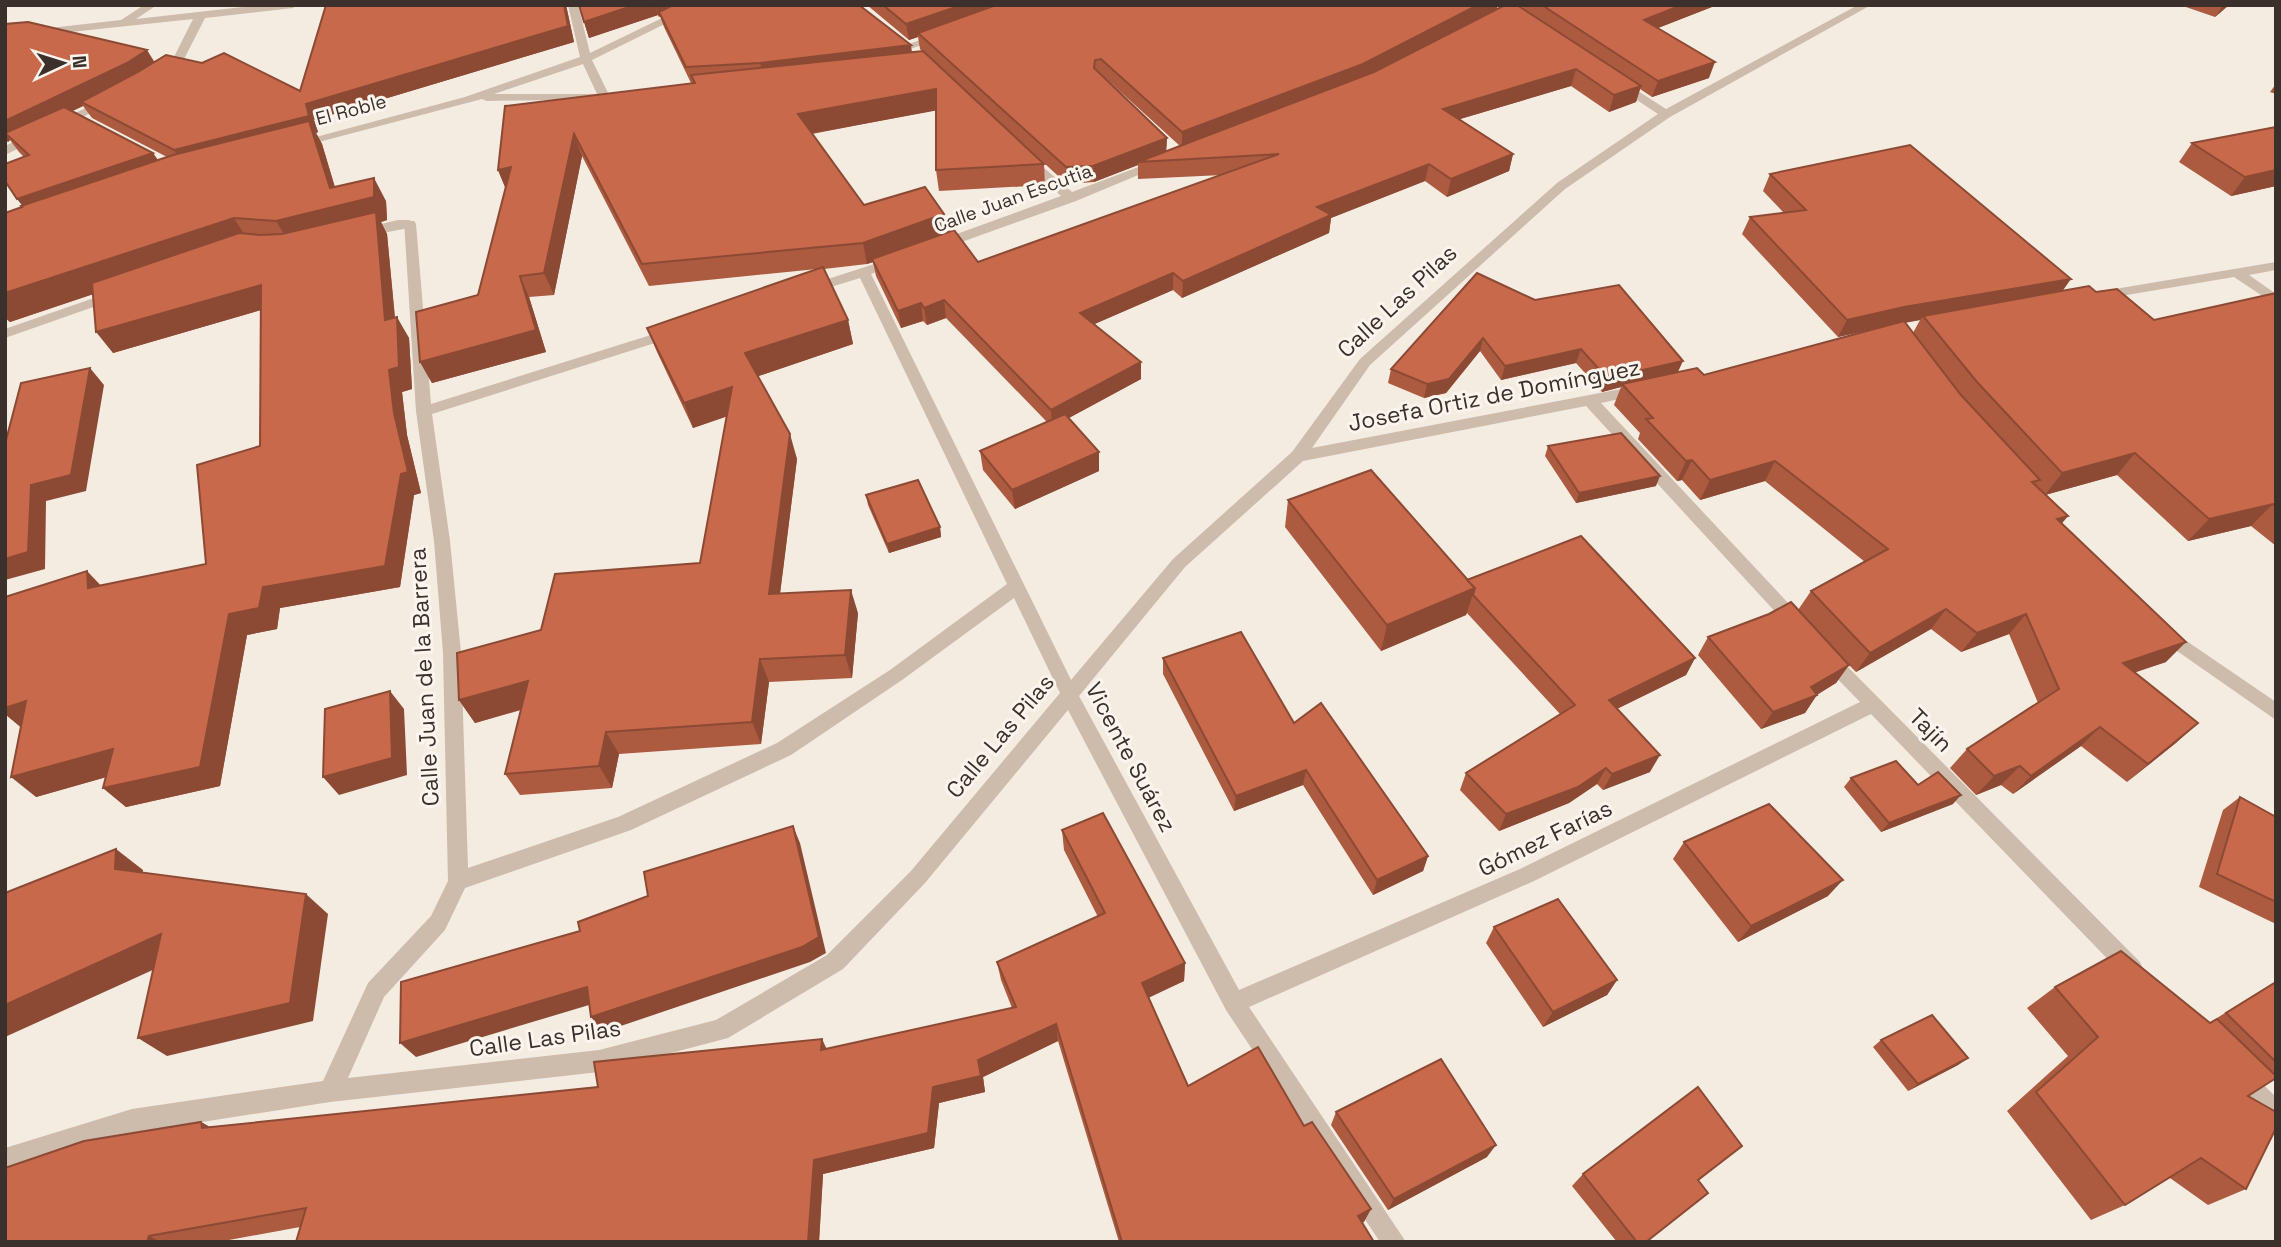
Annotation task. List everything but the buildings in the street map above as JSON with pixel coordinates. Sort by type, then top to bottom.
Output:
[{"type":"street","points":[[117,25],[152,5]]},
{"type":"street","points":[[5,36],[293,5]]},
{"type":"street","points":[[573,5],[586,59],[604,97]]},
{"type":"street","name":"El Roble","points":[[287,146],[469,99],[586,59],[698,5]]},
{"type":"street","name":"Calle Las Pilas","points":[[5,1160],[132,1121],[330,1091],[599,1061],[720,1030],[835,962],[918,877],[1179,564],[1298,456],[1365,362],[1561,186],[1667,114],[1866,5]]},
{"type":"street","points":[[152,78],[178,61],[200,16]]},
{"type":"street","points":[[922,59],[903,43],[956,30]]},
{"type":"street","points":[[1610,77],[1667,114]]},
{"type":"street","points":[[5,151],[83,121],[121,95]]},
{"type":"street","points":[[469,99],[617,96]]},
{"type":"street","points":[[1020,150],[1071,198]]},
{"type":"street","name":"Calle Juan Escutia","points":[[929,250],[1179,156]]},
{"type":"street","name":"Calle Juan de la Barrera","points":[[330,1091],[376,990],[438,923],[458,881],[452,653],[442,541],[424,411],[409,224],[398,224],[344,238]]},
{"type":"street","points":[[797,294],[903,259]]},
{"type":"street","points":[[2075,300],[2276,266]]},
{"type":"street","points":[[2236,272],[2276,301]]},
{"type":"street","name":"Vicente Suárez","points":[[864,273],[1069,694],[1234,1003],[1394,1242]]},
{"type":"street","points":[[5,334],[124,292]]},
{"type":"street","points":[[424,411],[691,327]]},
{"type":"street","name":"Josefa Ortiz de Domínguez","points":[[1298,456],[1591,402],[1657,387]]},
{"type":"street","name":"Tajín","points":[[1591,402],[1871,705],[2151,987]]},
{"type":"street","points":[[458,881],[624,824],[784,749],[896,675],[1016,587]]},
{"type":"street","points":[[2152,620],[2170,639],[2276,712]]},
{"type":"street","name":"Gómez Farías","points":[[1234,1003],[1527,875],[1871,705]]},
{"type":"street","points":[[2228,1065],[2276,1113]]}]
